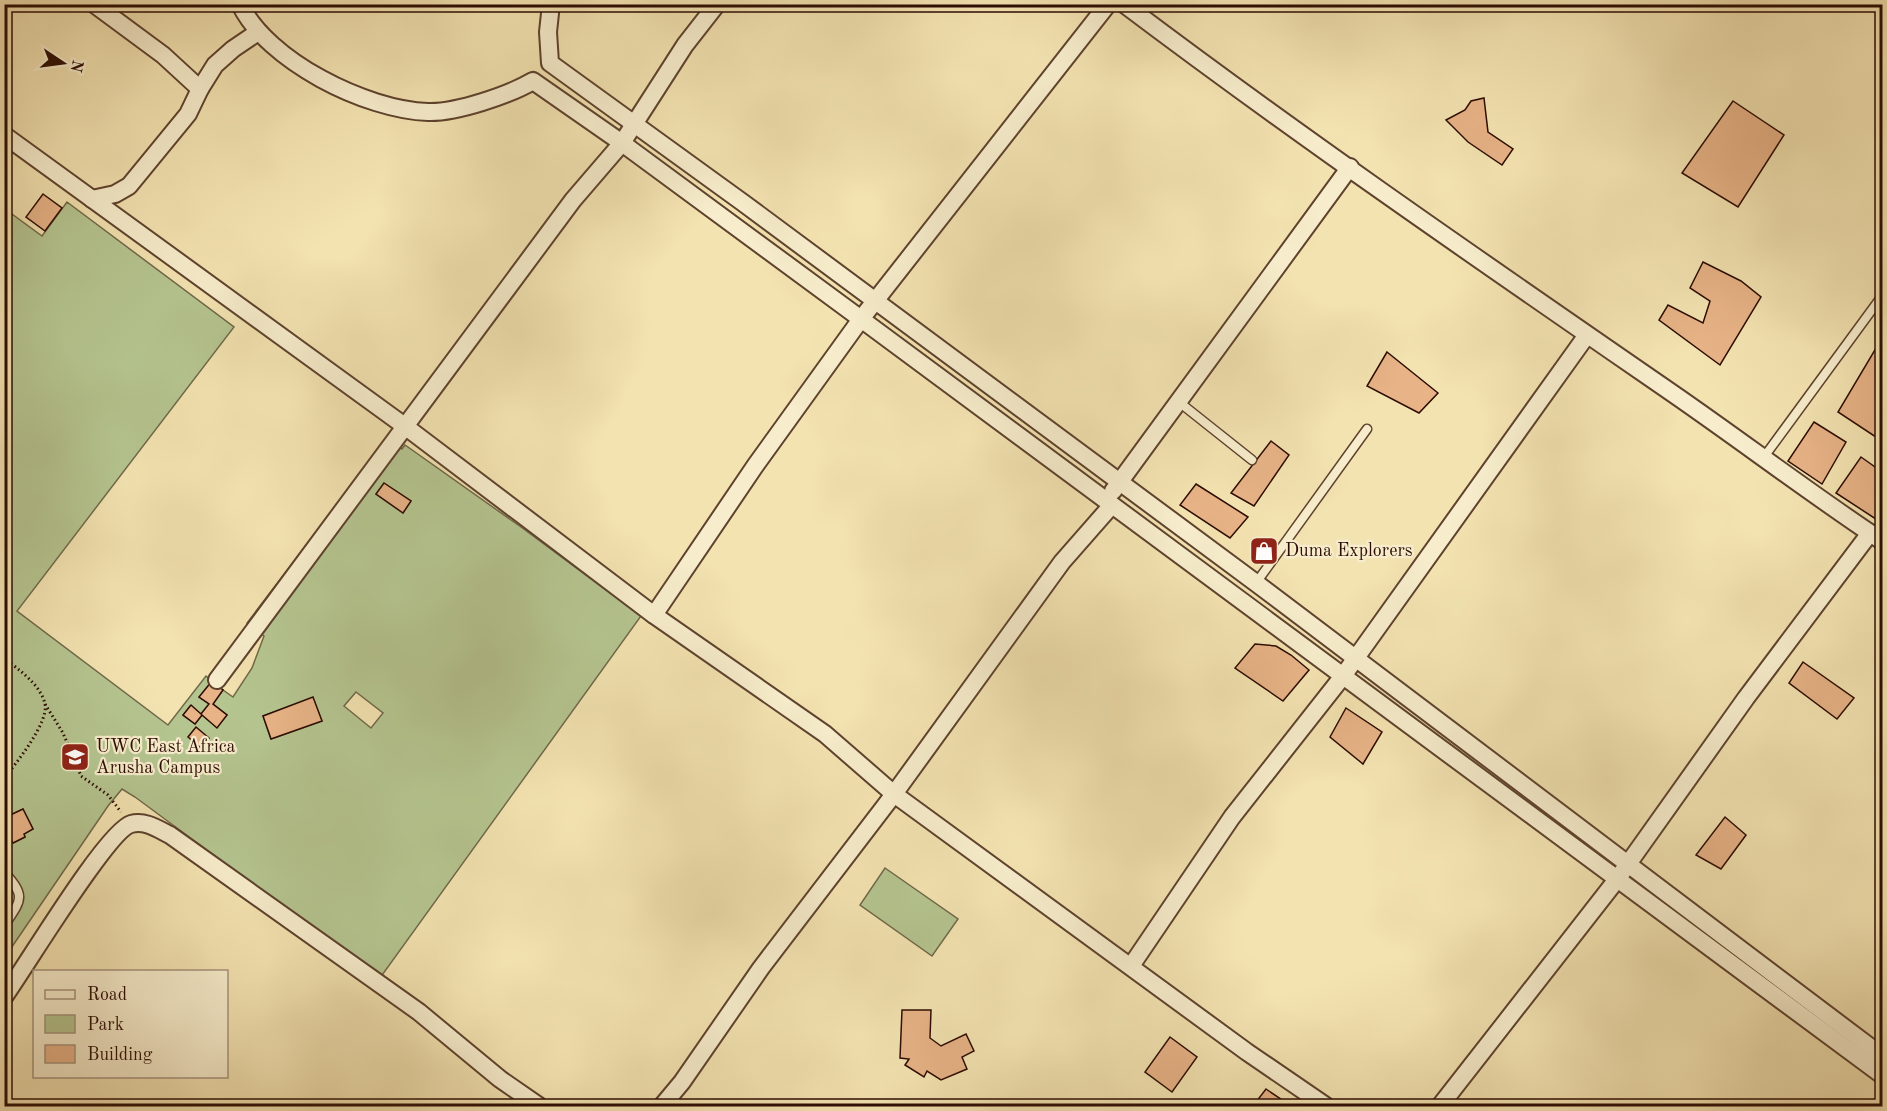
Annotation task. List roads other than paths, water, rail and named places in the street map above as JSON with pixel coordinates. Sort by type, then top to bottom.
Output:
[{"type":"street","points":[[94,4],[164,55],[200,89]]},
{"type":"street","points":[[240,4],[258,32],[287,57],[313,74],[369,102],[394,108],[430,112],[451,110],[490,99],[533,81],[550,63],[548,32],[552,4]]},
{"type":"street","points":[[217,680],[573,200],[622,144],[685,45],[717,4]]},
{"type":"street","points":[[654,615],[755,466],[861,319],[1108,4]]},
{"type":"street","points":[[1124,4],[1227,82],[1350,167],[1461,248],[1876,537],[1746,698],[1623,871],[1440,1107]]},
{"type":"street","points":[[92,199],[116,194],[129,186],[188,114],[215,65],[258,32]]},
{"type":"street","points":[[550,63],[742,202],[1355,658],[1882,1076]]},
{"type":"street","points":[[533,81],[861,319],[1343,676],[1623,871],[1882,1056]]},
{"type":"street","points":[[4,135],[406,427],[654,615],[825,734],[894,794],[1247,1052],[1326,1107]]},
{"type":"street","points":[[662,1107],[761,968],[894,794],[1062,562],[1109,503],[1120,482],[1350,167]]},
{"type":"street","points":[[1131,966],[1232,817],[1343,676],[1587,335]]},
{"type":"street","points":[[4,997],[102,852],[122,829],[129,824],[139,822],[170,835],[419,1012],[500,1079],[539,1107]]},
{"type":"lane","points":[[1764,457],[1882,296]]},
{"type":"lane","points":[[1179,402],[1252,460]]},
{"type":"lane","points":[[1256,583],[1367,429]]},
{"type":"lane","points":[[4,872],[18,889],[20,898],[4,926]]},
{"type":"place","name":"Duma Explorers","points":[[1264,551]]},
{"type":"place","name":"UWC East Africa Arusha Campus","points":[[75,757]]}]
